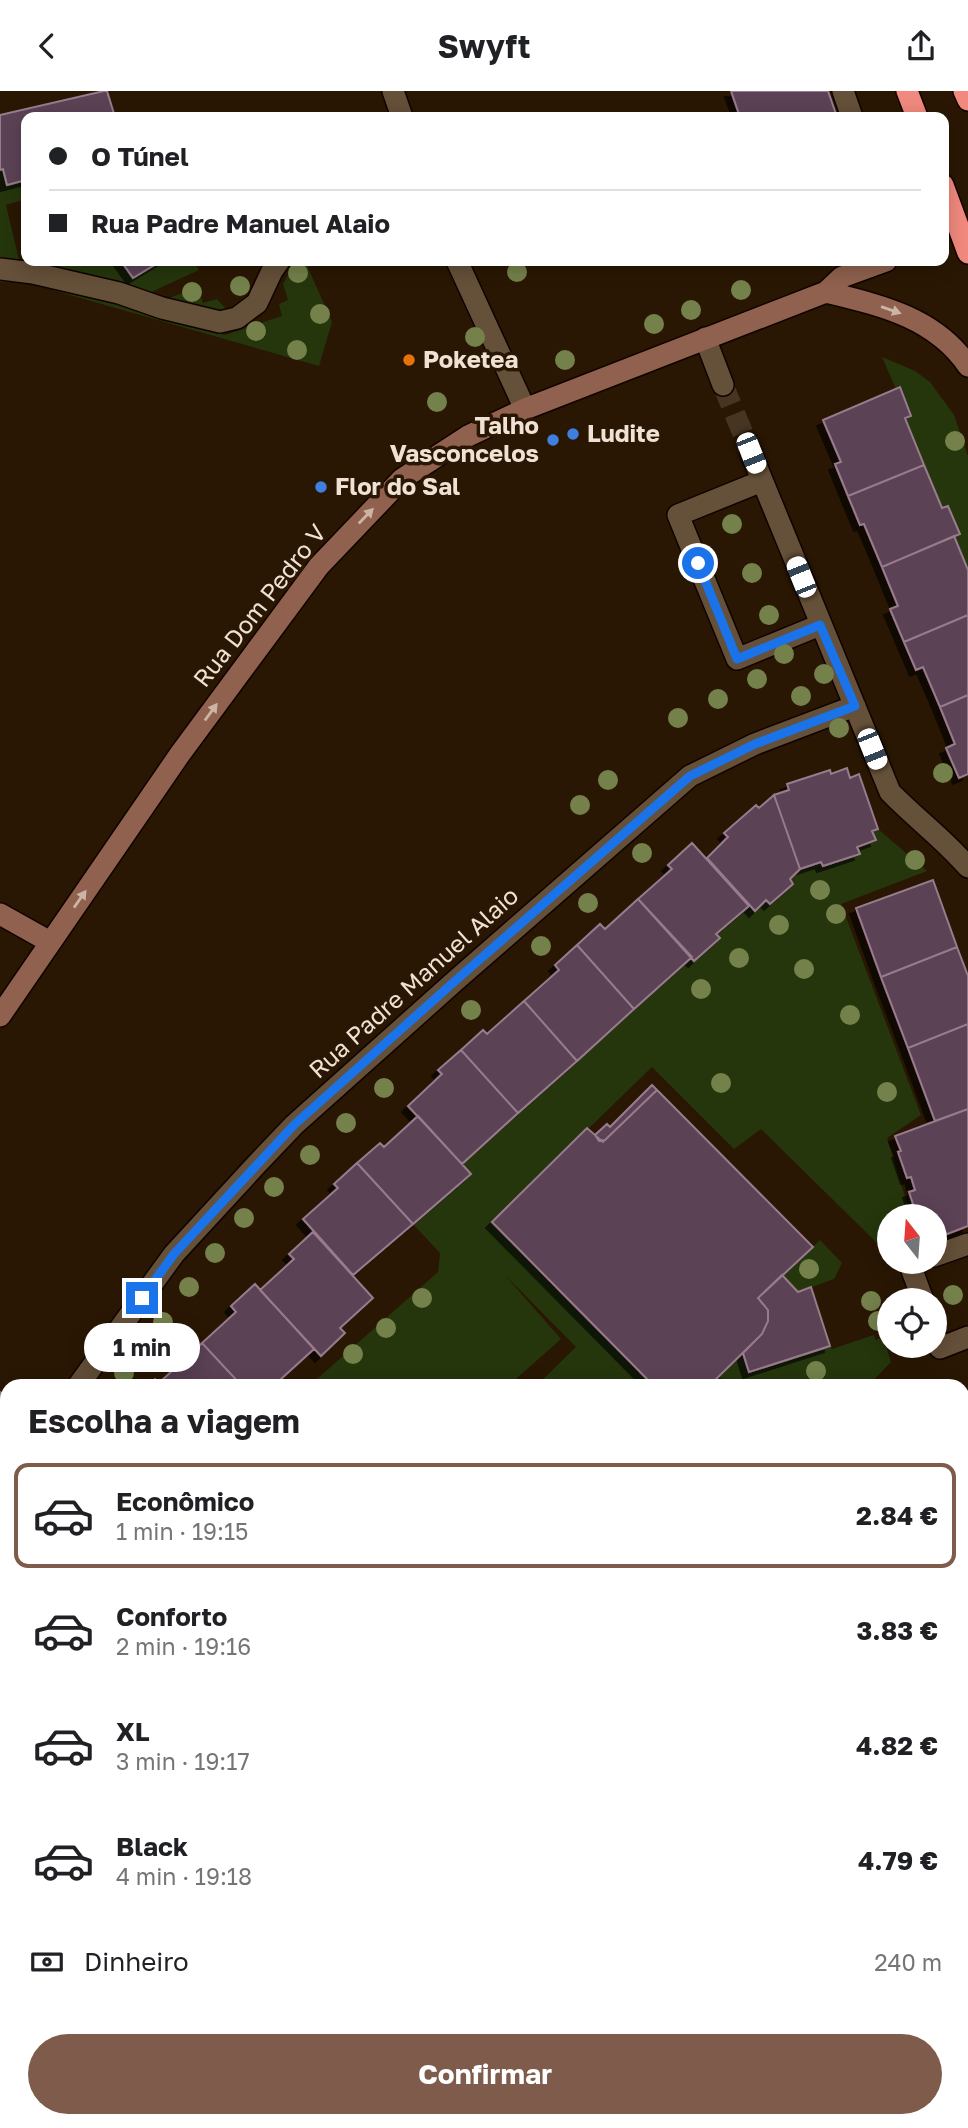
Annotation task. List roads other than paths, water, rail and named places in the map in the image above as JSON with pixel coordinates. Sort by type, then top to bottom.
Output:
[{"type":"highway","points":[[907,91],[915,112]]},
{"type":"highway","points":[[964,91],[968,100]]},
{"type":"highway","points":[[949,208],[968,253]]},
{"type":"street","points":[[393,91],[400,112]]},
{"type":"street","points":[[843,91],[850,112]]},
{"type":"street","points":[[0,269],[82,284],[220,322],[237,318],[257,303],[275,266]]},
{"type":"street","points":[[459,266],[525,409]]},
{"type":"street","name":"Rua Dom Pedro V","points":[[0,1016],[180,754],[319,566],[402,479],[468,436],[525,409],[825,292],[842,277],[872,266]]},
{"type":"street","points":[[825,292],[897,310],[935,332],[958,351],[968,366]]},
{"type":"street","points":[[705,338],[723,385]]},
{"type":"street","points":[[751,453],[890,792],[915,818],[949,845],[968,867]]},
{"type":"street","points":[[762,481],[678,515],[737,659],[820,625]]},
{"type":"street","name":"Rua Padre Manuel Alaio","points":[[83,1379],[174,1254],[294,1125],[690,776],[755,744],[855,706]]},
{"type":"street","points":[[0,915],[50,942]]},
{"type":"street","points":[[947,1250],[966,1239]]},
{"type":"street","points":[[947,1345],[968,1337]]},
{"type":"tunnel","points":[[723,385],[751,453]]},
{"type":"place","name":"Poketea","points":[[409,360]]},
{"type":"place","name":"Ludite","points":[[573,434]]},
{"type":"place","name":"Talho Vasconcelos","points":[[553,440]]},
{"type":"place","name":"Flor do Sal","points":[[321,487]]}]
